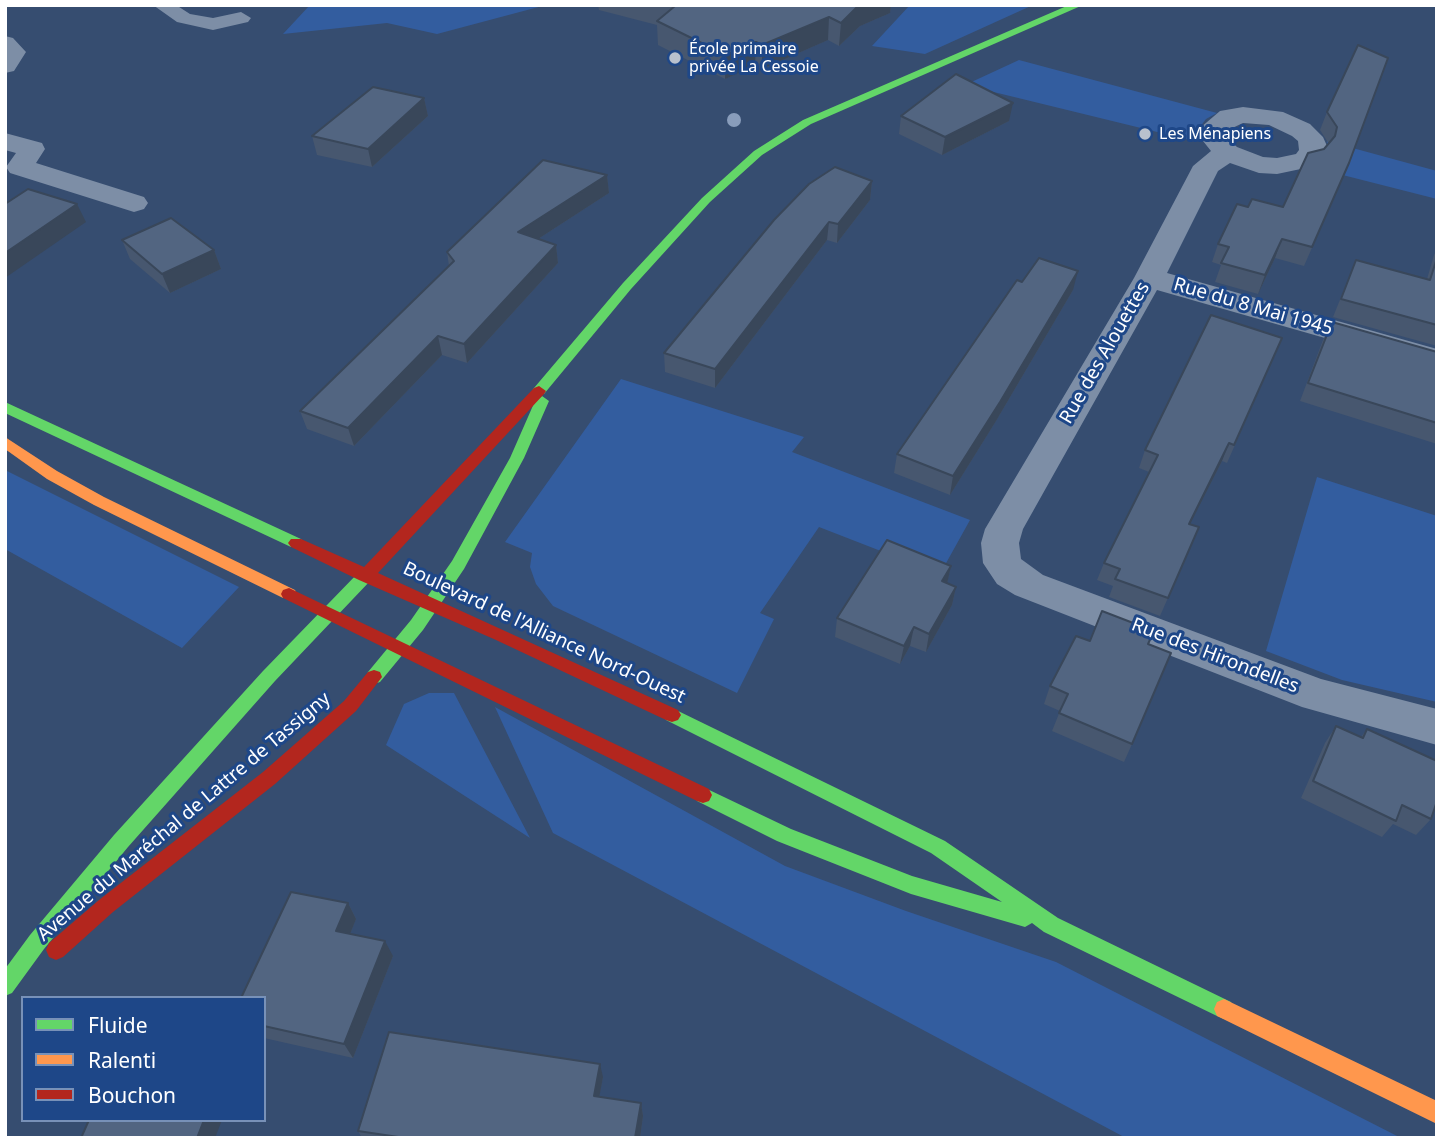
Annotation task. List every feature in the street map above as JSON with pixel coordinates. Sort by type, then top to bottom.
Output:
[{"type":"main road","name":"Avenue du Maréchal de Lattre de Tassigny","points":[[5,986],[37,942],[121,841],[328,613],[554,374],[627,286],[706,200],[758,153],[798,128],[1078,5]]},
{"type":"main road","name":"Avenue du Maréchal de Lattre de Tassigny","points":[[5,1001],[106,906],[301,751],[350,706],[433,604],[504,482],[554,374]]},
{"type":"main road","name":"Boulevard de l'Alliance Nord-Ouest","points":[[5,407],[203,502],[433,604],[755,754],[938,847],[1051,925],[1437,1113]]},
{"type":"main road","name":"Boulevard de l'Alliance Nord-Ouest","points":[[5,443],[52,475],[99,500],[784,835],[911,885],[1051,925]]},
{"type":"street","points":[[5,43],[14,52],[5,66]]},
{"type":"street","points":[[5,141],[32,149],[20,167],[134,203]]},
{"type":"street","name":"Rue des Alouettes","points":[[1002,563],[1000,543],[1004,530],[1149,278],[1207,166],[1227,153]]},
{"type":"street","name":"Rue du 8 Mai 1945","points":[[1149,278],[1437,360]]},
{"type":"street","name":"Rue des Hirondelles","points":[[1002,563],[1011,574],[1029,585],[1317,695],[1437,727]]},
{"type":"lane","points":[[162,5],[184,18],[213,24],[241,18]]},
{"type":"shaded area","points":[[310,5],[546,5],[437,34],[387,23],[283,34]]},
{"type":"shaded area","points":[[910,5],[1033,5],[925,54],[872,46]]},
{"type":"shaded area","points":[[1019,60],[1217,113],[1206,119],[1190,140],[965,85]]},
{"type":"shaded area","points":[[1327,141],[1437,171],[1437,199],[1319,169],[1330,157]]},
{"type":"shaded area","points":[[621,379],[804,437],[792,452],[970,520],[940,574],[819,527],[760,613],[774,619],[737,693],[553,606],[536,584],[530,567],[532,553],[505,542]]},
{"type":"shaded area","points":[[5,470],[239,587],[182,648],[5,549]]},
{"type":"shaded area","points":[[1317,477],[1437,516],[1437,702],[1342,680],[1266,651]]},
{"type":"shaded area","points":[[429,693],[454,693],[530,838],[386,745],[404,704]]},
{"type":"shaded area","points":[[495,707],[785,866],[1056,962],[1401,1138],[1126,1138],[553,833]]},
{"type":"building","points":[[672,5],[859,5],[841,23],[829,17],[762,45],[756,42],[726,55],[657,21],[675,6]]},
{"type":"building","points":[[1358,45],[1388,58],[1349,163],[1312,247],[1282,239],[1265,275],[1221,263],[1229,247],[1218,244],[1237,204],[1248,207],[1252,199],[1283,207],[1308,153],[1324,149],[1335,136],[1337,127],[1327,112]]},
{"type":"building","points":[[956,74],[1013,103],[945,137],[901,116]]},
{"type":"building","points":[[373,87],[424,98],[368,149],[312,136]]},
{"type":"building","points":[[543,160],[607,175],[518,232],[556,245],[464,344],[438,336],[348,428],[300,411],[454,261],[447,252]]},
{"type":"building","points":[[835,167],[872,181],[838,224],[829,222],[715,369],[664,353],[774,220],[809,184]]},
{"type":"building","points":[[28,189],[77,204],[5,253],[5,204]]},
{"type":"building","points":[[171,218],[214,250],[162,274],[122,240]]},
{"type":"building","points":[[1039,258],[1078,271],[953,476],[897,454],[1017,280],[1022,282]]},
{"type":"building","points":[[1437,258],[1437,325],[1341,299],[1356,260],[1430,280]]},
{"type":"building","points":[[1211,315],[1282,338],[1234,445],[1229,443],[1189,524],[1199,527],[1168,598],[1115,579],[1120,569],[1104,563],[1158,455],[1145,450]]},
{"type":"building","points":[[1332,322],[1437,352],[1437,423],[1308,383]]},
{"type":"building","points":[[887,540],[951,566],[942,581],[956,587],[929,634],[914,627],[904,646],[837,618]]},
{"type":"building","points":[[1102,611],[1154,631],[1148,644],[1171,653],[1132,744],[1059,713],[1068,694],[1050,686],[1076,636],[1090,641]]},
{"type":"building","points":[[1336,726],[1363,738],[1367,729],[1437,761],[1437,801],[1431,819],[1402,805],[1396,821],[1313,781]]},
{"type":"building","points":[[291,892],[348,903],[336,931],[385,941],[344,1044],[266,1026],[266,996],[242,996]]},
{"type":"building","points":[[389,1032],[600,1064],[594,1096],[641,1103],[635,1138],[405,1138],[358,1131]]},
{"type":"building","points":[[88,1122],[203,1122],[197,1138],[81,1138]]},
{"type":"traffic: fast","points":[[539,391],[627,286],[706,200],[758,153],[807,122],[1078,5]]},
{"type":"traffic: fast","points":[[374,677],[417,625],[458,565],[517,458],[542,401]]},
{"type":"traffic: fast","points":[[5,407],[296,543]]},
{"type":"traffic: fast","points":[[5,986],[37,942],[121,841],[269,676],[365,576]]},
{"type":"traffic: fast","points":[[672,715],[938,847],[1051,925],[1224,1009]]},
{"type":"traffic: fast","points":[[703,795],[784,835],[911,885],[1025,918]]},
{"type":"traffic: slow","points":[[5,442],[52,475],[99,501],[289,594]]},
{"type":"traffic: slow","points":[[1224,1009],[1437,1113]]},
{"type":"traffic: jam","points":[[365,576],[539,391]]},
{"type":"traffic: jam","points":[[296,543],[672,715]]},
{"type":"traffic: jam","points":[[289,594],[703,795]]},
{"type":"traffic: jam","points":[[56,950],[106,906],[269,778],[350,706],[374,677]]},
{"type":"place","name":"École primaire privée La Cessoie","points":[[675,58]]},
{"type":"place","name":"Les Ménapiens","points":[[1145,134]]}]
